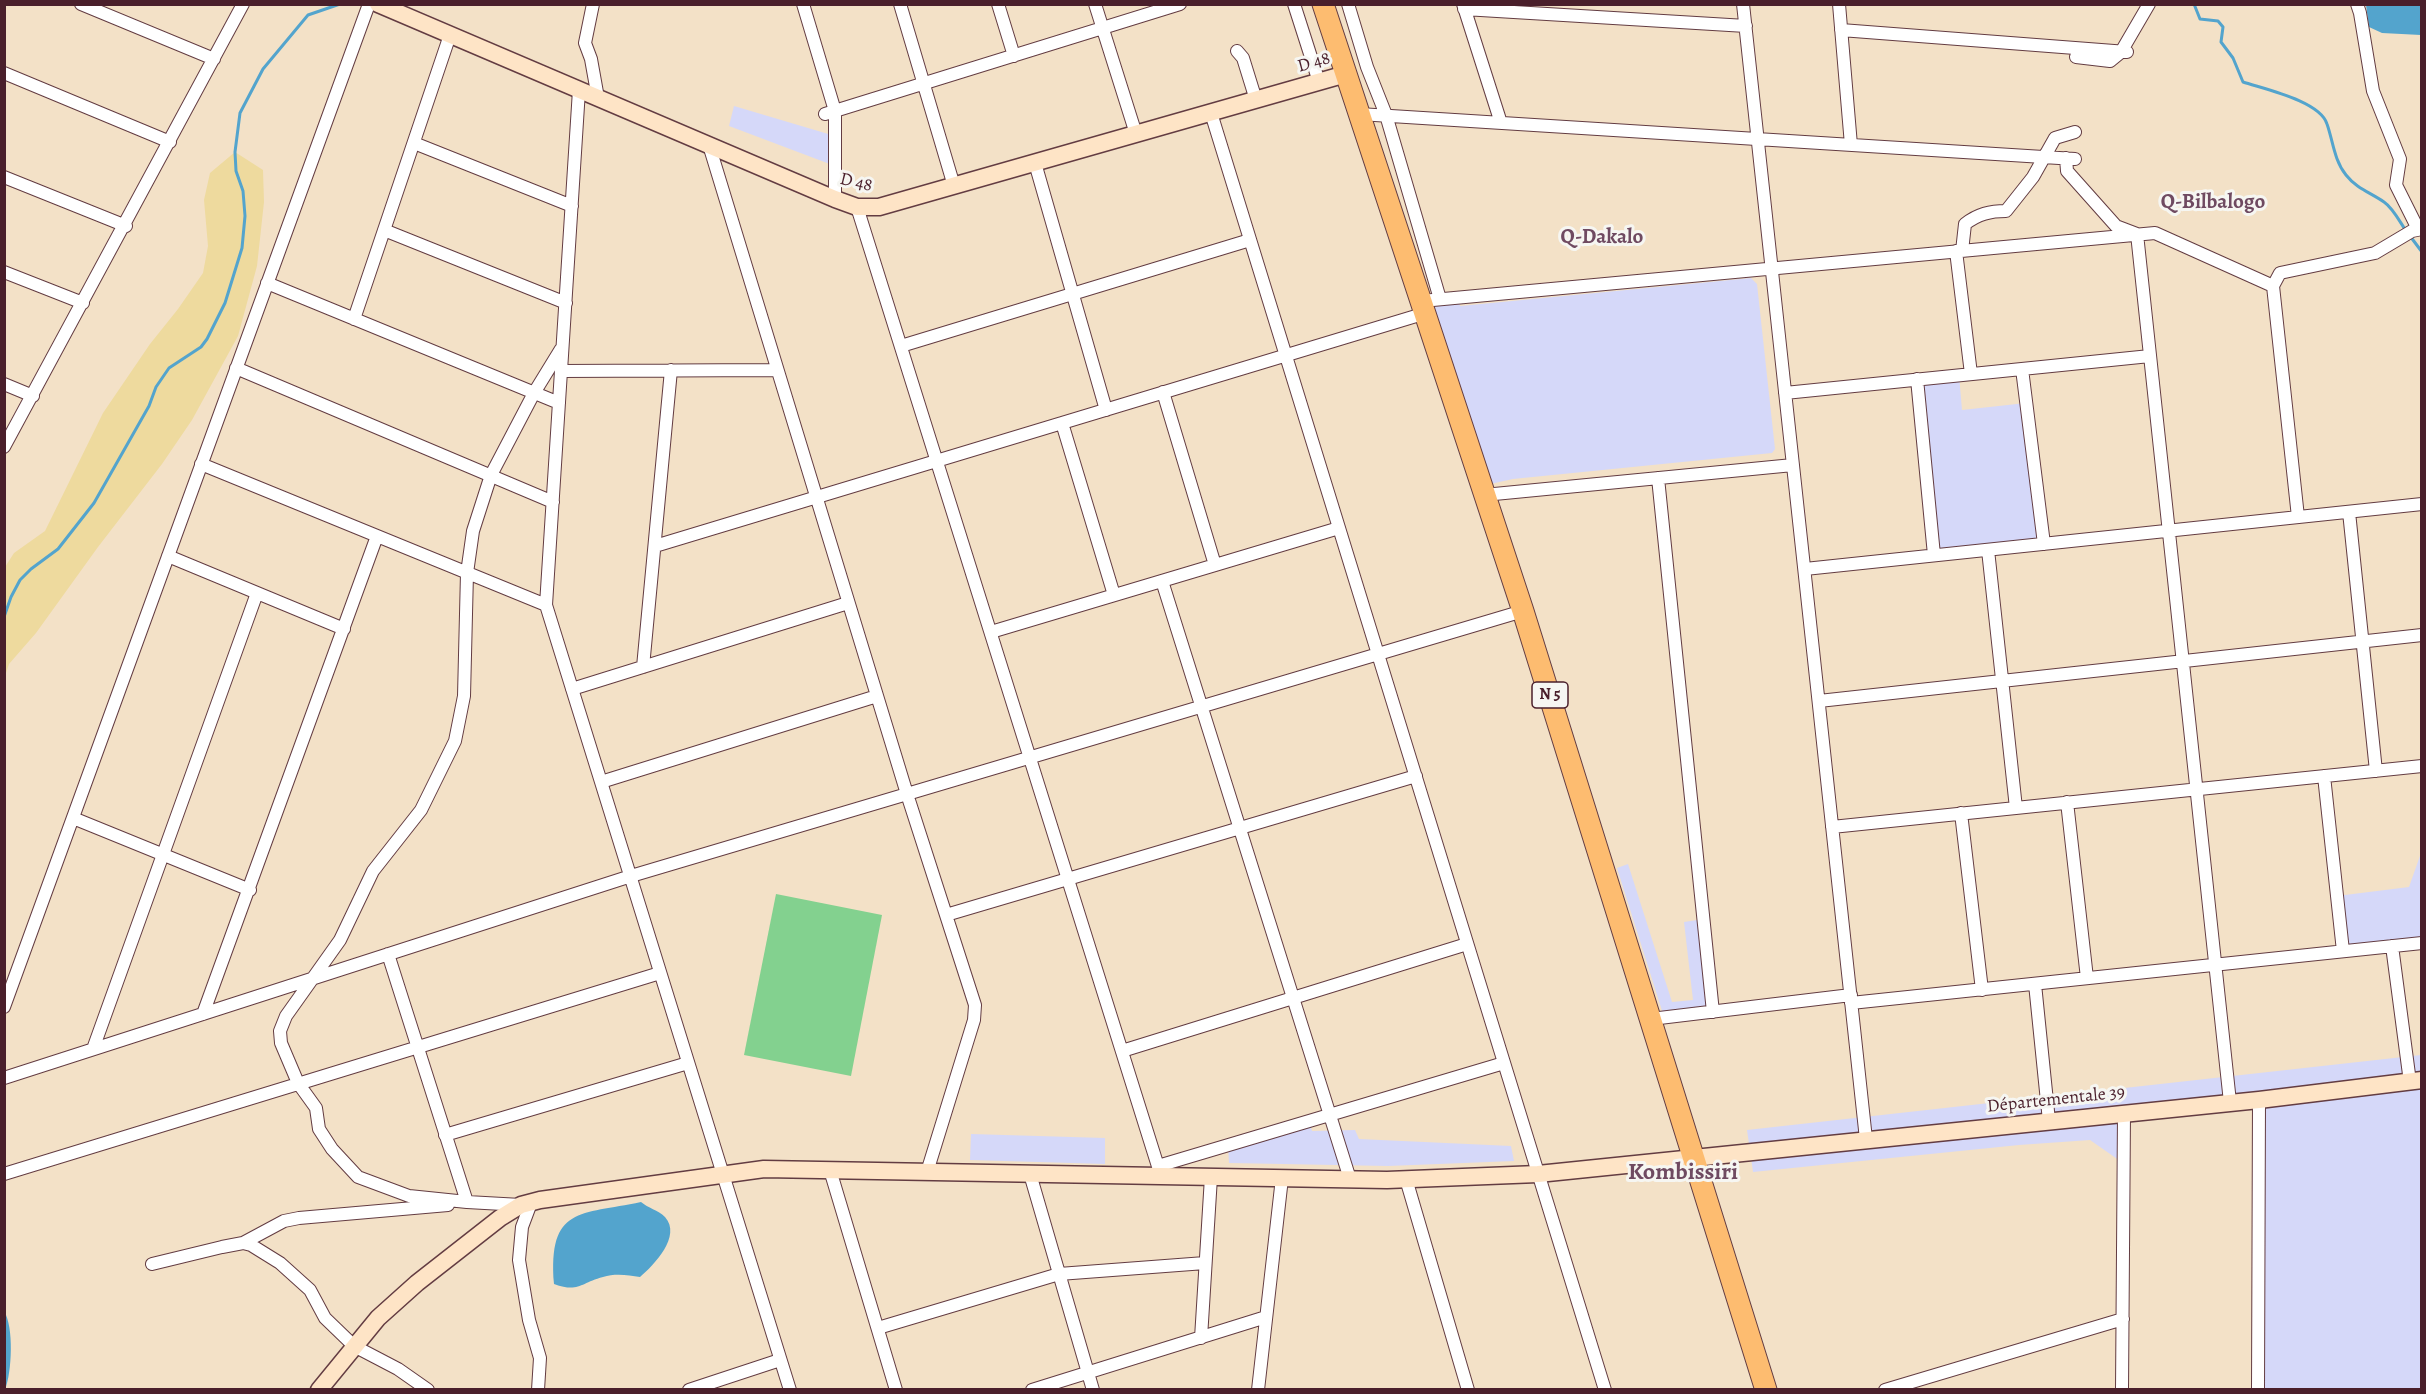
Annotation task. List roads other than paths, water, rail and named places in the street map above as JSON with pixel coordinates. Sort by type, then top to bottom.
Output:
[{"type":"highway","name":"N 5","points":[[1323,4],[1359,114],[1429,304],[1484,495],[1523,611],[1766,1389]]},
{"type":"street","points":[[81,4],[214,59]]},
{"type":"street","points":[[4,447],[126,226],[243,4]]},
{"type":"street","points":[[4,1007],[369,4]]},
{"type":"street","name":"D 48","points":[[378,4],[835,200],[857,207],[879,207],[1346,74]]},
{"type":"street","points":[[593,4],[585,42],[591,59],[598,98]]},
{"type":"street","points":[[803,4],[830,113],[835,200]]},
{"type":"street","points":[[900,4],[954,186]]},
{"type":"street","points":[[998,4],[1014,56]]},
{"type":"street","points":[[1095,4],[1136,134]]},
{"type":"street","points":[[830,113],[1180,4]]},
{"type":"street","points":[[1294,4],[1319,82]]},
{"type":"street","points":[[1348,4],[1367,67],[1386,115],[1429,304]]},
{"type":"street","points":[[1743,4],[1866,1139]]},
{"type":"street","points":[[1839,4],[1851,145]]},
{"type":"street","points":[[2076,57],[2110,61],[2124,52],[2149,4]]},
{"type":"street","points":[[2298,517],[2273,286],[2280,273],[2375,253],[2414,232],[2396,185],[2400,159],[2373,90],[2360,13],[2356,4]]},
{"type":"street","points":[[1501,123],[1463,7],[1746,26]]},
{"type":"street","points":[[1841,30],[2124,52]]},
{"type":"street","points":[[354,319],[450,35]]},
{"type":"street","points":[[1237,51],[1243,58],[1256,100]]},
{"type":"street","points":[[4,73],[170,142]]},
{"type":"street","points":[[579,90],[546,605],[790,1389]]},
{"type":"street","points":[[1211,113],[1605,1389]]},
{"type":"street","points":[[1359,114],[2070,159],[2067,171],[2115,226],[2137,234]]},
{"type":"street","points":[[1971,374],[1959,251],[1965,224],[1992,211],[2006,211],[2033,177],[2055,138],[2075,132]]},
{"type":"street","points":[[414,143],[572,206]]},
{"type":"street","points":[[709,145],[907,794],[975,1005],[974,1020],[927,1172]]},
{"type":"street","points":[[1035,163],[1106,410]]},
{"type":"street","points":[[4,177],[126,226]]},
{"type":"street","points":[[857,207],[1160,1171],[1330,1115],[1504,1063]]},
{"type":"street","points":[[384,230],[566,303]]},
{"type":"street","points":[[655,546],[1286,355],[1429,304],[1772,268],[2155,233],[2273,286]]},
{"type":"street","points":[[2137,234],[2230,1102]]},
{"type":"street","points":[[901,346],[1250,240]]},
{"type":"street","points":[[4,272],[83,303]]},
{"type":"street","points":[[267,283],[559,403]]},
{"type":"street","points":[[526,1204],[467,1202],[409,1196],[358,1177],[332,1149],[319,1129],[316,1108],[298,1083],[281,1043],[280,1031],[286,1016],[340,940],[373,871],[422,810],[455,741],[464,696],[467,573],[473,531],[491,475],[534,393],[563,345]]},
{"type":"street","points":[[1785,393],[2150,356]]},
{"type":"street","points":[[236,368],[553,502]]},
{"type":"street","points":[[2022,369],[2044,544]]},
{"type":"street","points":[[643,667],[671,370]]},
{"type":"street","points":[[561,371],[777,370]]},
{"type":"street","points":[[1917,380],[1934,555]]},
{"type":"street","points":[[4,384],[33,396]]},
{"type":"street","points":[[1163,392],[1215,565]]},
{"type":"street","points":[[1062,423],[1114,595]]},
{"type":"street","points":[[201,464],[546,605]]},
{"type":"street","points":[[1484,495],[1793,465]]},
{"type":"street","points":[[1658,478],[1713,1012]]},
{"type":"street","points":[[1805,569],[2421,504]]},
{"type":"street","points":[[2349,512],[2376,771]]},
{"type":"street","points":[[991,632],[1339,528]]},
{"type":"street","points":[[203,1014],[377,536]]},
{"type":"street","points":[[1988,550],[2016,808]]},
{"type":"street","points":[[168,556],[344,629]]},
{"type":"street","points":[[1162,580],[1350,1179]]},
{"type":"street","points":[[93,1049],[257,593]]},
{"type":"street","points":[[572,688],[848,603]]},
{"type":"street","points":[[4,1078],[631,876],[1523,611]]},
{"type":"street","points":[[1819,701],[2421,635]]},
{"type":"street","points":[[601,783],[877,696]]},
{"type":"street","points":[[1832,827],[2421,766]]},
{"type":"street","points":[[946,915],[1416,776]]},
{"type":"street","points":[[2324,776],[2343,951]]},
{"type":"street","points":[[2067,802],[2087,978]]},
{"type":"street","points":[[1961,813],[1982,990]]},
{"type":"street","points":[[73,818],[250,890]]},
{"type":"street","points":[[1651,1019],[1851,999],[1982,990],[2421,943]]},
{"type":"street","points":[[1122,1051],[1467,944]]},
{"type":"street","points":[[2392,946],[2416,1081]]},
{"type":"street","points":[[388,954],[467,1202]]},
{"type":"street","points":[[4,1174],[660,973]]},
{"type":"street","points":[[2035,984],[2049,1121]]},
{"type":"street","points":[[446,1135],[688,1063]]},
{"type":"street","name":"Départementale 39","points":[[526,1204],[764,1169],[1030,1174],[1160,1171],[1211,1177],[1350,1179],[1538,1174],[1694,1156],[2259,1100],[2416,1081]]},
{"type":"street","points":[[2258,1389],[2259,1100]]},
{"type":"street","points":[[2122,1389],[2124,1113]]},
{"type":"street","points":[[830,1170],[896,1389]]},
{"type":"street","points":[[1030,1174],[1093,1389]]},
{"type":"street","points":[[1201,1338],[1211,1177]]},
{"type":"street","points":[[1258,1389],[1282,1178]]},
{"type":"street","points":[[1406,1179],[1468,1389]]},
{"type":"street","points":[[152,1264],[243,1243],[284,1221],[299,1218],[467,1202]]},
{"type":"street","points":[[319,1389],[378,1318],[417,1283],[500,1218],[526,1204]]},
{"type":"street","points":[[526,1204],[519,1260],[529,1320],[540,1358],[538,1389]]},
{"type":"street","points":[[243,1243],[251,1245],[280,1263],[310,1290],[325,1318],[354,1346],[398,1369],[428,1389]]},
{"type":"street","points":[[878,1328],[1059,1274],[1205,1263]]},
{"type":"street","points":[[1032,1389],[1266,1317]]},
{"type":"street","points":[[1885,1389],[2123,1319]]},
{"type":"street","points":[[689,1389],[780,1360]]},
{"type":"water","points":[[2366,5],[2421,5],[2421,35],[2382,33],[2369,27]]},
{"type":"water","points":[[641,1202],[665,1217],[670,1233],[664,1250],[646,1272],[640,1277],[608,1276],[569,1288],[554,1284],[556,1240],[563,1227],[572,1219],[585,1213]]},
{"type":"water","points":[[4,1311],[11,1338],[9,1372],[5,1390]]},
{"type":"waterway","points":[[4,617],[20,580],[58,549],[94,503],[149,406],[156,387],[169,368],[201,347],[207,339],[225,303],[242,248],[245,216],[243,191],[236,171],[235,152],[240,113],[263,69],[308,15],[340,4]]},
{"type":"waterway","points":[[2194,4],[2200,19],[2218,21],[2223,27],[2221,42],[2233,58],[2243,82],[2303,102],[2322,116],[2327,124],[2339,163],[2346,175],[2359,187],[2387,205],[2406,231]]},
{"type":"waterway","points":[[2410,236],[2422,252]]},
{"type":"district","name":"Q-Bilbalogo","points":[[2213,203]]},
{"type":"district","name":"Q-Dakalo","points":[[1602,238]]},
{"type":"district","name":"Kombissiri","points":[[1683,1173]]}]
